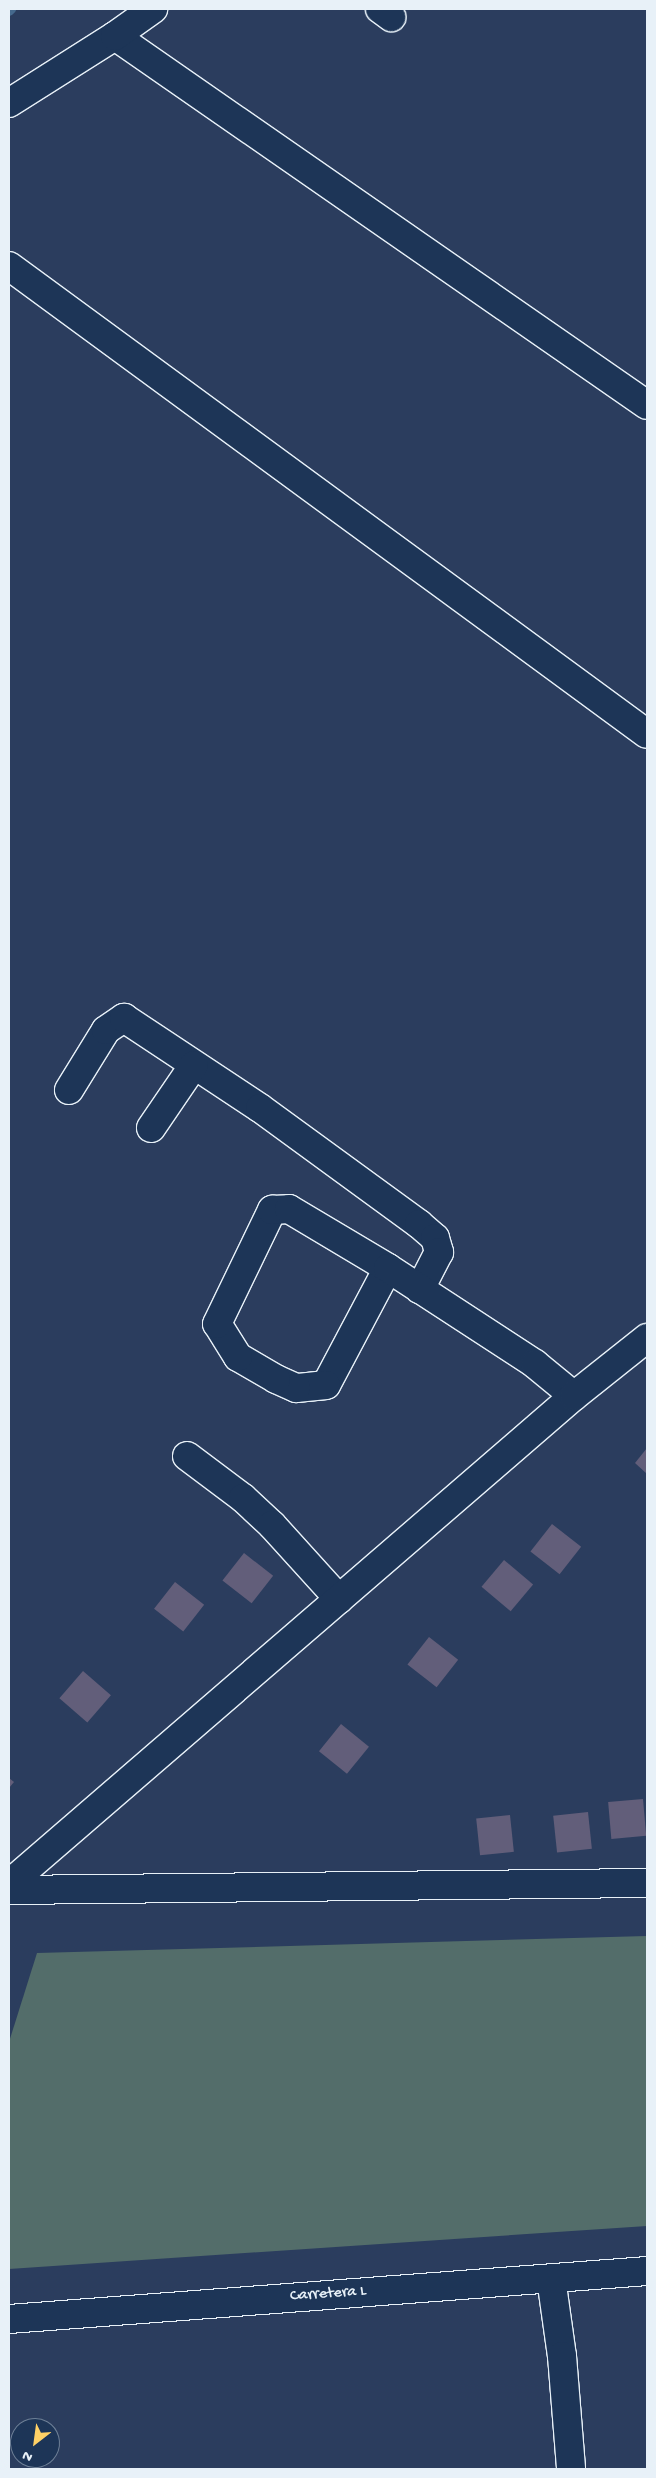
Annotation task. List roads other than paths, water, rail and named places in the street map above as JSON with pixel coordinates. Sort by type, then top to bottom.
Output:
[{"type":"street","points":[[9,104],[115,36],[153,9]]},
{"type":"street","points":[[115,36],[647,406]]},
{"type":"street","points":[[9,266],[647,734]]},
{"type":"street","points":[[69,1090],[106,1030],[124,1018],[260,1108],[419,1224],[435,1238],[439,1252],[420,1289]]},
{"type":"street","points":[[151,1128],[194,1065]]},
{"type":"street","points":[[388,1268],[326,1385],[296,1388],[276,1379],[238,1357],[217,1324],[272,1210],[289,1209],[388,1268],[535,1364],[574,1396]]},
{"type":"street","points":[[9,1884],[574,1396],[647,1338]]},
{"type":"street","points":[[186,1456],[243,1498],[272,1525],[339,1599]]},
{"type":"street","points":[[9,1890],[647,1883]]},
{"type":"street","name":"Carretera L","points":[[9,2319],[647,2271]]},
{"type":"street","points":[[551,2278],[562,2356],[571,2469]]}]
